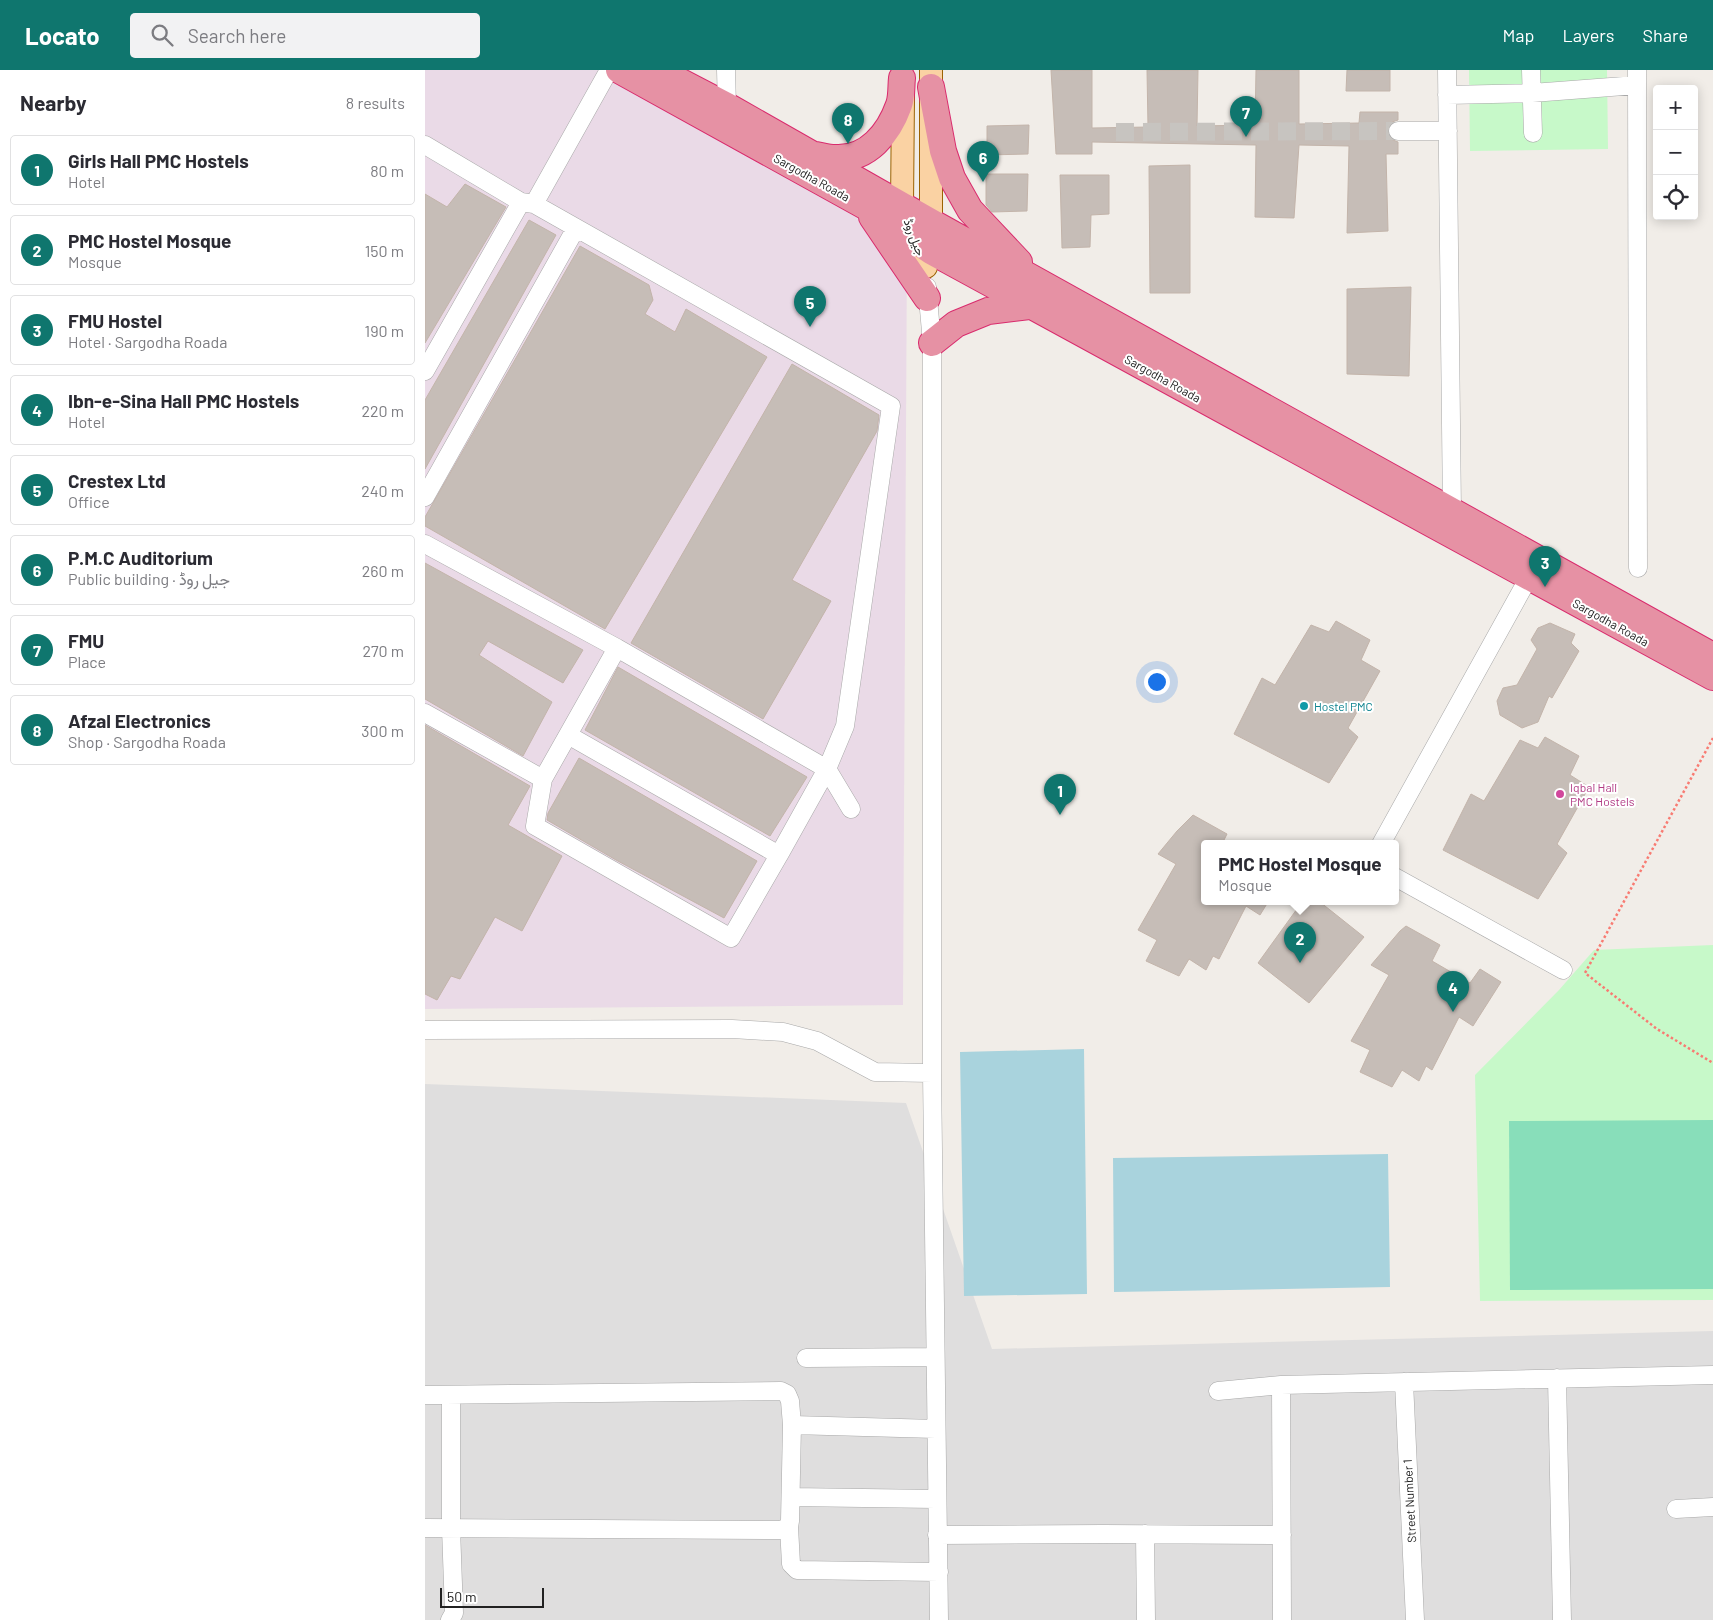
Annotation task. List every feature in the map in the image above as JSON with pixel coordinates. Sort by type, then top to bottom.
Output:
[{"type":"highway","name":"Sargodha Roada","points":[[619,70],[865,206],[926,245],[1035,294],[1452,512],[1713,656]]},
{"type":"highway","name":"Sargodha Roada","points":[[658,70],[727,106],[903,206],[926,245]]},
{"type":"highway","points":[[793,144],[813,155],[837,158],[860,154],[873,147],[888,127],[899,104],[902,74]]},
{"type":"highway","points":[[931,78],[943,151],[952,178],[970,210],[1035,294],[956,324],[932,343]]},
{"type":"highway","points":[[865,206],[927,298]]},
{"type":"highway","name":"Sargodha Roada","points":[[1035,294],[1529,577],[1713,677]]},
{"type":"main road","name":"جیل روڈ","points":[[902,74],[904,108],[903,206]]},
{"type":"main road","name":"جیل روڈ","points":[[926,245],[931,78]]},
{"type":"street","points":[[425,371],[609,70]]},
{"type":"street","points":[[726,70],[727,106]]},
{"type":"street","points":[[1447,70],[1452,512]]},
{"type":"street","points":[[1531,70],[1533,133]]},
{"type":"street","points":[[1447,95],[1532,93],[1637,78],[1638,568]]},
{"type":"street","points":[[1398,131],[1448,131]]},
{"type":"street","points":[[425,145],[891,406],[845,726],[827,768],[731,938],[535,826],[543,779],[617,648]]},
{"type":"street","points":[[425,497],[576,228]]},
{"type":"street","points":[[926,245],[927,298],[932,343],[932,1073],[939,1620]]},
{"type":"street","points":[[425,544],[617,648],[827,768],[851,809]]},
{"type":"street","points":[[1383,840],[1529,577]]},
{"type":"street","points":[[425,713],[543,779]]},
{"type":"street","points":[[568,735],[779,855]]},
{"type":"street","points":[[1399,879],[1563,970]]},
{"type":"street","points":[[425,1030],[732,1029],[783,1032],[817,1040],[875,1072],[932,1073]]},
{"type":"street","points":[[807,1358],[935,1357]]},
{"type":"street","points":[[1218,1392],[1281,1385],[1713,1374]]},
{"type":"street","points":[[1557,1378],[1562,1620]]},
{"type":"street","name":"Street Number 1","points":[[1404,1382],[1415,1620]]},
{"type":"street","points":[[1281,1385],[1282,1620]]},
{"type":"street","points":[[425,1395],[781,1391],[787,1394],[790,1400],[792,1425],[789,1527],[791,1564],[797,1570],[939,1572]]},
{"type":"street","points":[[450,1620],[454,1613],[451,1528],[451,1395]]},
{"type":"street","points":[[792,1425],[936,1429]]},
{"type":"street","points":[[791,1498],[936,1499]]},
{"type":"street","points":[[1676,1509],[1713,1507]]},
{"type":"street","points":[[425,1528],[780,1530],[789,1527]]},
{"type":"street","points":[[1145,1534],[1145,1620]]},
{"type":"street","points":[[937,1535],[1282,1535]]},
{"type":"path","points":[[1713,738],[1585,973],[1657,1029],[1713,1063]]},
{"type":"shaded area","points":[[425,70],[602,70],[907,243],[903,1005],[425,1009]]},
{"type":"shaded area","points":[[425,1084],[906,1103],[992,1349],[1713,1331],[1713,1620],[425,1620]]},
{"type":"green space","points":[[1469,70],[1607,70],[1608,149],[1470,151]]},
{"type":"green space","points":[[1713,945],[1713,1300],[1480,1301],[1475,1075],[1559,990],[1594,950]]},
{"type":"green space","points":[[1713,1120],[1713,1289],[1510,1290],[1509,1121]]},
{"type":"water","points":[[1084,1049],[1087,1294],[964,1296],[960,1052]]},
{"type":"water","points":[[1388,1154],[1390,1287],[1114,1292],[1113,1158]]},
{"type":"building","points":[[1051,70],[1092,70],[1092,128],[1148,127],[1147,70],[1198,70],[1197,126],[1255,125],[1256,70],[1299,70],[1299,124],[1359,123],[1360,112],[1398,112],[1398,120],[1392,122],[1387,131],[1389,137],[1398,142],[1398,154],[1386,154],[1388,231],[1347,233],[1349,146],[1299,145],[1294,218],[1255,217],[1256,145],[1092,142],[1092,154],[1056,154]]},
{"type":"building","points":[[1347,70],[1390,70],[1390,91],[1346,91]]},
{"type":"building","points":[[1029,125],[1028,154],[987,155],[987,126]]},
{"type":"building","points":[[1190,165],[1190,293],[1150,293],[1149,166]]},
{"type":"building","points":[[986,174],[1028,174],[1027,211],[992,212],[986,205]]},
{"type":"building","points":[[1060,175],[1109,175],[1109,214],[1091,215],[1090,247],[1062,248]]},
{"type":"building","points":[[465,184],[506,207],[425,343],[425,194],[447,207]]},
{"type":"building","points":[[529,220],[556,235],[425,469],[425,400]]},
{"type":"building","points":[[580,246],[649,285],[653,300],[645,314],[675,332],[686,309],[767,357],[605,629],[425,526],[425,517]]},
{"type":"building","points":[[1411,287],[1409,376],[1347,374],[1347,289]]},
{"type":"building","points":[[792,364],[879,415],[877,431],[792,580],[831,601],[763,719],[631,643]]},
{"type":"building","points":[[425,563],[583,650],[563,683],[488,641],[479,655],[552,702],[523,756],[425,699]]},
{"type":"building","name":"Hostel PMC","points":[[1336,621],[1370,640],[1361,660],[1380,671],[1348,728],[1358,737],[1329,783],[1234,734],[1262,678],[1275,685],[1311,625],[1329,632]]},
{"type":"building","points":[[1550,623],[1575,634],[1571,643],[1579,651],[1552,698],[1549,696],[1538,722],[1522,728],[1500,715],[1497,701],[1503,688],[1517,685],[1537,649],[1531,640],[1538,628]]},
{"type":"building","points":[[618,667],[807,777],[770,836],[585,730]]},
{"type":"building","points":[[425,725],[530,786],[508,825],[562,856],[522,931],[495,917],[460,979],[451,976],[437,1000],[425,994]]},
{"type":"building","points":[[1545,737],[1579,756],[1570,775],[1589,787],[1557,844],[1567,853],[1538,899],[1443,850],[1471,794],[1484,801],[1520,740],[1538,748]]},
{"type":"building","points":[[579,758],[757,861],[724,918],[616,860],[547,820],[548,813]]},
{"type":"building","points":[[1193,815],[1227,834],[1224,840],[1201,840],[1201,905],[1266,905],[1260,915],[1246,906],[1219,959],[1213,956],[1206,970],[1189,959],[1179,976],[1146,961],[1157,940],[1138,930],[1176,864],[1158,854]]},
{"type":"building","points":[[1300,905],[1324,905],[1364,937],[1309,1003],[1258,963]]},
{"type":"building","points":[[1406,926],[1440,945],[1432,961],[1470,983],[1480,969],[1501,982],[1473,1026],[1459,1017],[1432,1070],[1426,1066],[1419,1081],[1402,1070],[1392,1087],[1360,1072],[1370,1050],[1351,1041],[1389,975],[1371,965]]},
{"type":"tunnel","points":[[1116,132],[1398,131]]},
{"type":"place","name":"FMU","points":[[1246,137]]},
{"type":"place","name":"Afzal Electronics","points":[[848,144]]},
{"type":"place","name":"P.M.C Auditorium","points":[[983,182]]},
{"type":"place","name":"Crestex Ltd","points":[[810,327]]},
{"type":"place","name":"FMU Hostel","points":[[1545,587]]},
{"type":"place","name":"Hostel PMC","points":[[1304,706]]},
{"type":"place","name":"Iqbal Hall PMC Hostels","points":[[1560,794]]},
{"type":"place","name":"Girls Hall PMC Hostels","points":[[1060,815]]},
{"type":"place","name":"PMC Hostel Mosque","points":[[1300,963]]},
{"type":"place","name":"Ibn-e-Sina Hall PMC Hostels","points":[[1453,1012]]}]
